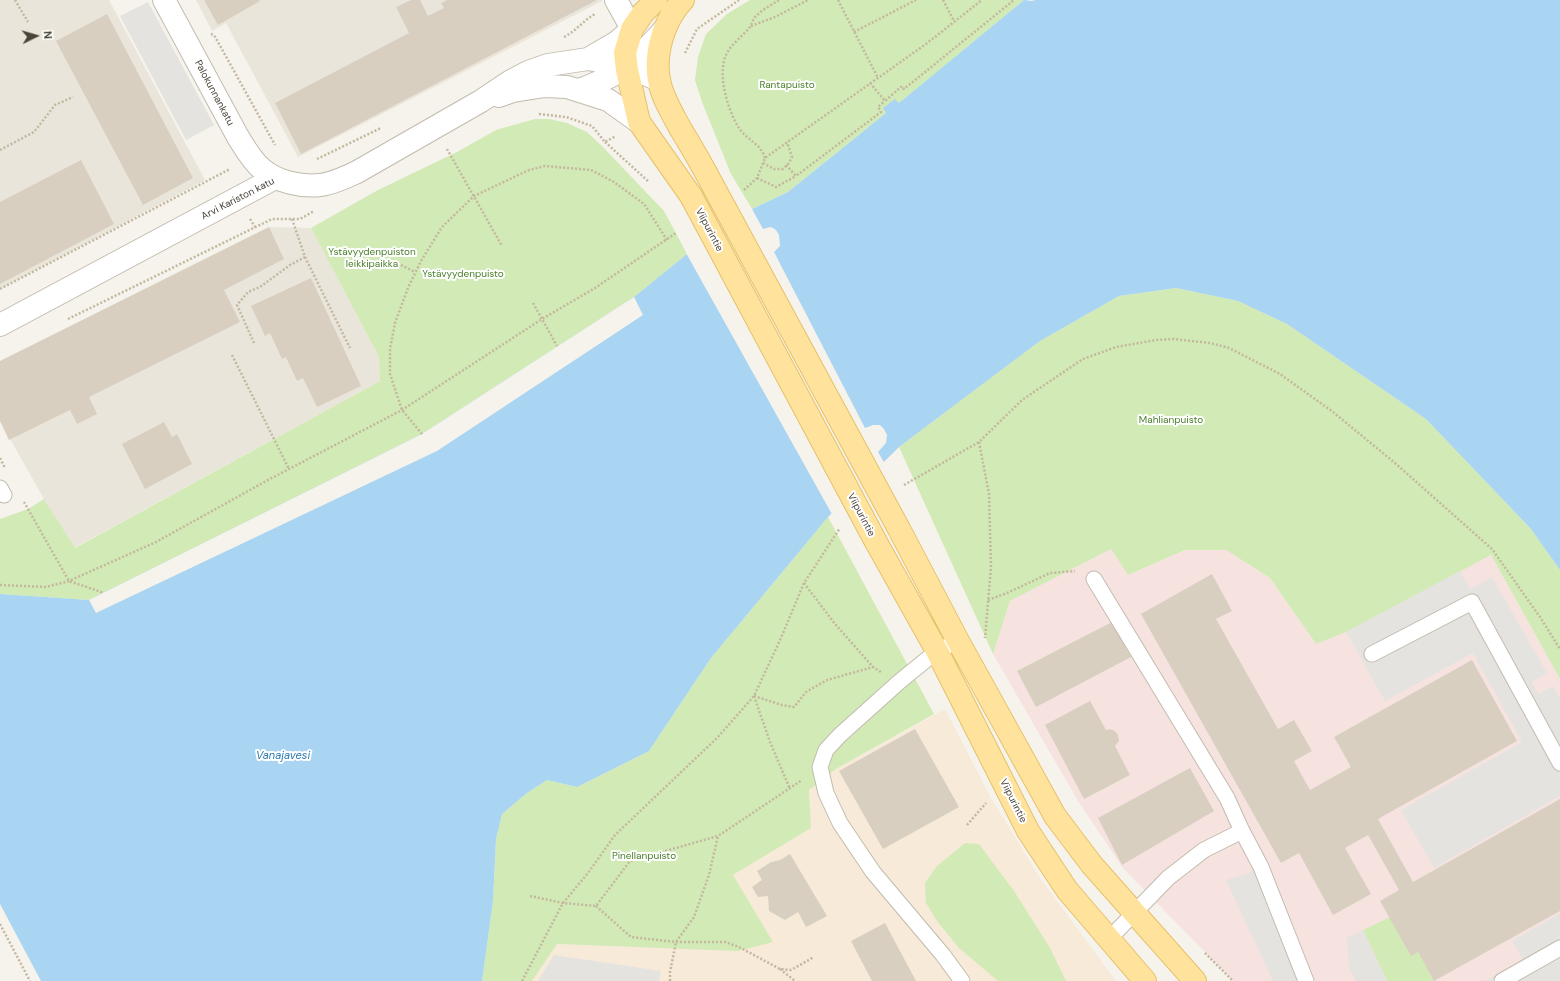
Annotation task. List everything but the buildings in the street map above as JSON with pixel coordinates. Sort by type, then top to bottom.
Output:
[{"type":"main road","name":"Arvi Kariston katu","points":[[632,29],[643,13],[656,0]]},
{"type":"main road","points":[[683,0],[677,6],[664,30],[658,58],[659,80],[668,106],[712,184],[958,641],[1055,816],[1092,865],[1195,981]]},
{"type":"main road","name":"Viipurintie","points":[[632,29],[625,53],[626,66],[639,122],[691,196],[876,542],[937,651],[1028,831],[1067,890],[1145,981]]},
{"type":"street","name":"Palokunnankatu","points":[[164,0],[238,137],[262,169],[275,178]]},
{"type":"street","points":[[609,5],[632,29],[664,30]]},
{"type":"street","name":"Arvi Kariston katu","points":[[588,59],[617,42],[632,29]]},
{"type":"street","points":[[579,90],[612,76],[642,53],[664,30]]},
{"type":"street","name":"Arvi Kariston katu","points":[[0,325],[275,178],[298,184],[320,185],[342,179],[357,172],[481,101],[511,81],[528,72],[548,65],[588,59],[626,66],[659,80]]},
{"type":"street","name":"Arvi Kariston katu","points":[[481,101],[512,91],[545,86],[567,87],[608,100],[639,122]]},
{"type":"lane","points":[[1094,579],[1227,798],[1242,831],[1262,867],[1306,981]]},
{"type":"lane","points":[[1372,654],[1472,602],[1560,763]]},
{"type":"lane","points":[[958,641],[937,651],[899,682],[840,735],[826,750],[820,767],[826,793],[840,823],[864,860],[892,897],[943,955],[962,981]]},
{"type":"lane","points":[[1109,939],[1174,874],[1204,850],[1242,831]]},
{"type":"lane","points":[[1502,981],[1560,948]]},
{"type":"path","points":[[15,0],[28,22]]},
{"type":"path","points":[[683,57],[698,29],[739,0]]},
{"type":"path","points":[[765,158],[759,147],[740,130],[731,109],[724,85],[723,68],[726,56],[750,26],[755,17],[778,0]]},
{"type":"path","points":[[750,26],[775,17],[808,0]]},
{"type":"path","points":[[838,0],[878,78]]},
{"type":"path","points":[[854,32],[916,0]]},
{"type":"path","points":[[943,0],[954,21]]},
{"type":"path","points":[[742,191],[757,178],[765,158],[926,44],[982,0]]},
{"type":"path","points":[[757,178],[776,187],[796,176],[881,112],[878,107],[902,86],[904,89],[1014,0]]},
{"type":"path","points":[[563,37],[570,34],[588,17],[609,5]]},
{"type":"path","points":[[208,34],[214,35],[276,147]]},
{"type":"path","points":[[870,83],[885,102]]},
{"type":"path","points":[[0,150],[34,132],[55,105],[73,97]]},
{"type":"path","points":[[314,161],[384,126]]},
{"type":"path","points":[[605,142],[652,184]]},
{"type":"path","points":[[763,164],[779,170],[783,169],[792,157],[787,142]]},
{"type":"path","points":[[0,289],[224,174],[274,143]]},
{"type":"path","points":[[445,145],[502,246]]},
{"type":"path","points":[[786,165],[796,176]]},
{"type":"path","points":[[422,434],[402,410],[390,374],[390,349],[395,323],[415,272],[442,227],[474,196],[529,170],[559,167],[591,170],[614,182],[644,204],[666,240]]},
{"type":"path","points":[[292,219],[305,257],[350,348]]},
{"type":"path","points":[[0,584],[46,587],[68,581],[156,542],[289,469],[402,410],[542,319],[595,288],[676,233]]},
{"type":"path","points":[[254,343],[237,305],[248,292],[260,287],[290,265],[305,257]]},
{"type":"path","points":[[401,265],[415,272]]},
{"type":"path","points":[[533,303],[557,346]]},
{"type":"path","points":[[899,488],[979,442],[1022,400],[1083,359],[1116,347],[1156,340],[1195,340],[1229,348],[1280,374],[1333,412],[1395,463],[1492,549],[1540,617],[1560,649]]},
{"type":"path","points":[[232,355],[289,469]]},
{"type":"path","points":[[979,442],[989,494],[991,567],[985,638]]},
{"type":"path","points":[[28,509],[68,581],[104,593]]},
{"type":"path","points":[[522,981],[563,903],[588,873],[615,834],[717,738],[754,696],[804,584],[840,528]]},
{"type":"path","points":[[988,600],[1008,593],[1050,573],[1075,571],[1094,579]]},
{"type":"path","points":[[804,584],[873,667],[899,682]]},
{"type":"path","points":[[754,696],[782,705],[794,707],[806,692],[827,680],[873,667]]},
{"type":"path","points":[[754,696],[770,742],[790,789]]},
{"type":"path","points":[[596,906],[630,861],[718,836],[790,789],[820,767]]},
{"type":"path","points":[[967,825],[991,798]]},
{"type":"path","points":[[670,981],[670,972],[676,942],[694,917],[709,875],[718,836]]},
{"type":"path","points":[[530,896],[563,903],[596,906],[632,937],[676,942],[725,942],[739,947],[780,969],[795,981]]},
{"type":"path","points":[[0,924],[30,981]]},
{"type":"path","points":[[1201,948],[1233,981]]},
{"type":"path","points":[[788,976],[791,970],[814,957]]},
{"type":"path","points":[[780,969],[791,970]]},
{"type":"shaded area","points":[[0,0],[109,0],[205,180],[0,289]]},
{"type":"shaded area","points":[[196,0],[602,1],[298,157],[226,23],[212,31]]},
{"type":"shaded area","points":[[148,2],[214,125],[186,140],[120,16]]},
{"type":"shaded area","points":[[269,227],[311,228],[379,357],[380,381],[74,548],[44,499],[0,421],[0,362]]},
{"type":"shaded area","points":[[1111,549],[1128,575],[1185,550],[1226,550],[1270,578],[1316,644],[1491,555],[1560,679],[1560,981],[1233,981],[1123,868],[1078,801],[993,654],[1010,601]]},
{"type":"shaded area","points":[[1460,571],[1470,589],[1492,577],[1547,673],[1532,682],[1538,694],[1553,686],[1560,698],[1560,796],[1434,868],[1401,810],[1522,742],[1473,653],[1385,701],[1346,632]]},
{"type":"shaded area","points":[[945,709],[991,798],[1040,878],[1116,981],[532,981],[557,944],[628,947],[772,942],[733,875],[811,828],[809,790],[836,769]]},
{"type":"shaded area","points":[[1261,867],[1306,981],[1273,981],[1226,880],[1249,873]]},
{"type":"shaded area","points":[[1560,913],[1560,981],[1485,981],[1523,960],[1512,941]]},
{"type":"shaded area","points":[[1363,930],[1387,981],[1356,981],[1349,968],[1347,938]]},
{"type":"shaded area","points":[[554,955],[661,971],[659,981],[538,981]]},
{"type":"green space","name":"Rantapuisto","points":[[750,0],[1024,0],[899,103],[884,108],[886,113],[788,192],[752,209],[731,174],[702,102],[695,80],[698,57],[706,34],[727,14]]},
{"type":"green space","name":"Ystävyydenpuisto","points":[[535,119],[549,119],[567,123],[587,132],[664,211],[687,254],[634,297],[422,434],[199,547],[89,600],[0,594],[0,519],[28,509],[44,499],[75,548],[380,381],[379,357],[311,228],[378,190],[457,152],[496,130]]},
{"type":"green space","name":"Mahlianpuisto","points":[[1176,288],[1238,301],[1287,324],[1426,419],[1531,529],[1560,570],[1560,679],[1491,555],[1346,632],[1316,644],[1270,578],[1226,550],[1185,550],[1128,575],[1111,549],[1010,601],[993,654],[899,447],[1040,341],[1119,296]]},
{"type":"green space","name":"Pinellanpuisto","points":[[828,517],[934,714],[836,769],[809,790],[811,828],[733,875],[773,942],[738,951],[557,944],[532,981],[482,981],[493,901],[496,839],[502,814],[527,793],[547,780],[577,787],[649,751],[711,658]]},
{"type":"green space","points":[[965,843],[979,844],[1014,891],[1050,948],[1066,981],[998,981],[959,948],[937,921],[926,903],[925,883],[937,866]]},
{"type":"green space","points":[[1390,917],[1418,952],[1434,981],[1387,981],[1363,930]]},
{"type":"water","name":"Vanajavesi","points":[[1024,0],[1560,0],[1560,570],[1531,529],[1426,419],[1287,324],[1238,301],[1176,288],[1119,296],[1040,341],[899,447],[828,517],[711,658],[649,751],[577,787],[547,780],[527,793],[502,814],[496,839],[493,901],[482,981],[0,981],[0,594],[89,600],[422,434],[634,297],[687,254],[752,209],[788,192],[886,113],[883,108],[895,99],[899,103]]},
{"type":"pier","points":[[751,207],[763,229],[771,227],[776,230],[779,235],[780,246],[774,252],[865,428],[873,425],[880,425],[887,435],[886,443],[878,452],[885,464],[833,516],[686,253]]},
{"type":"pier","points":[[634,297],[643,315],[437,451],[96,613],[89,600],[422,434]]},
{"type":"pier","points":[[0,904],[41,981],[0,981]]},
{"type":"park label","name":"Ystävyydenpuiston leikkipaikka","points":[[372,258]]}]
